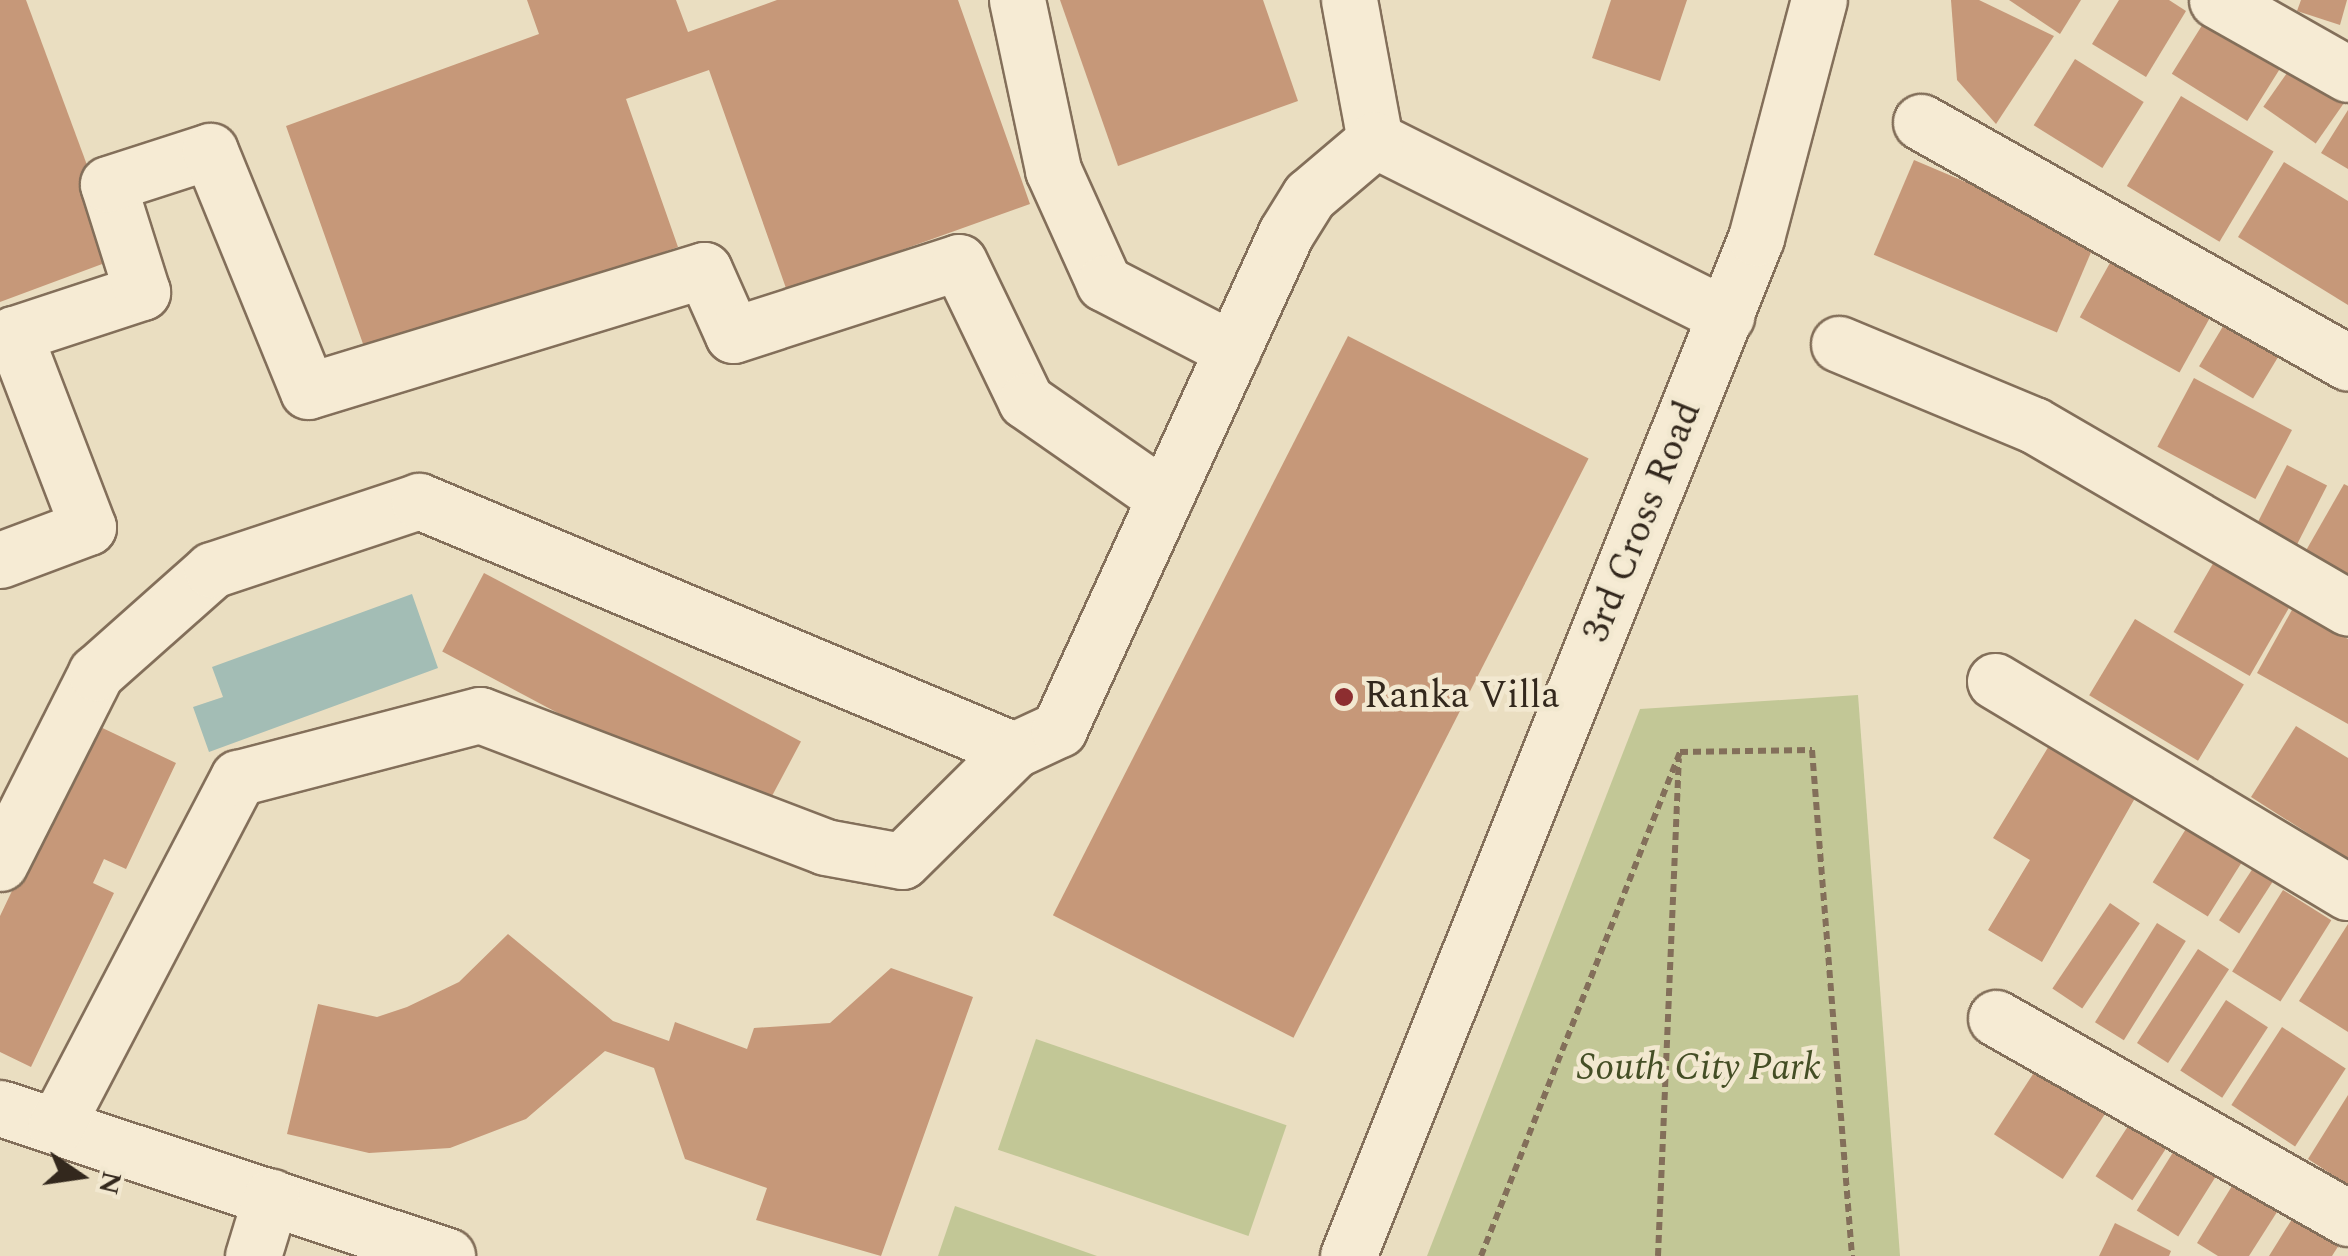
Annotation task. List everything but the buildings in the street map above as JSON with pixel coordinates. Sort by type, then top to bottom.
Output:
[{"type":"street","points":[[1017,0],[1053,170],[1104,282],[1233,350]]},
{"type":"street","points":[[1349,0],[1376,140]]},
{"type":"street","name":"3rd Cross Road","points":[[1348,1256],[1726,316],[1778,168],[1819,0]]},
{"type":"street","points":[[2217,0],[2348,74]]},
{"type":"street","points":[[1921,122],[2348,363]]},
{"type":"street","points":[[56,1126],[238,778],[480,715],[825,847],[902,861],[1014,750],[1059,729],[1308,196],[1376,140]]},
{"type":"street","points":[[1376,140],[1726,316]]},
{"type":"street","points":[[0,560],[88,527],[14,334],[142,292],[108,184],[210,150],[308,391],[704,270],[733,335],[959,262],[1026,401],[1165,498]]},
{"type":"street","points":[[1839,344],[2034,425],[2348,608]]},
{"type":"street","points":[[0,862],[96,672],[212,570],[419,501],[1014,750]]},
{"type":"street","points":[[1995,681],[2348,892]]},
{"type":"street","points":[[1996,1018],[2348,1218]]},
{"type":"street","points":[[0,1108],[447,1256]]},
{"type":"street","points":[[253,1256],[271,1198]]},
{"type":"path","points":[[1680,752],[1812,750],[1852,1256]]},
{"type":"path","points":[[1481,1256],[1680,752]]},
{"type":"path","points":[[1658,1256],[1680,752]]},
{"type":"green space","name":"South City Park","points":[[1858,695],[1900,1256],[1427,1256],[1640,709]]},
{"type":"green space","points":[[1036,1039],[1287,1125],[1248,1236],[998,1150]]},
{"type":"green space","points":[[955,1206],[1097,1256],[938,1256]]},
{"type":"water","points":[[412,594],[438,668],[209,752],[193,707],[223,697],[212,667]]},
{"type":"place","name":"Ranka Villa","points":[[1344,697]]}]
